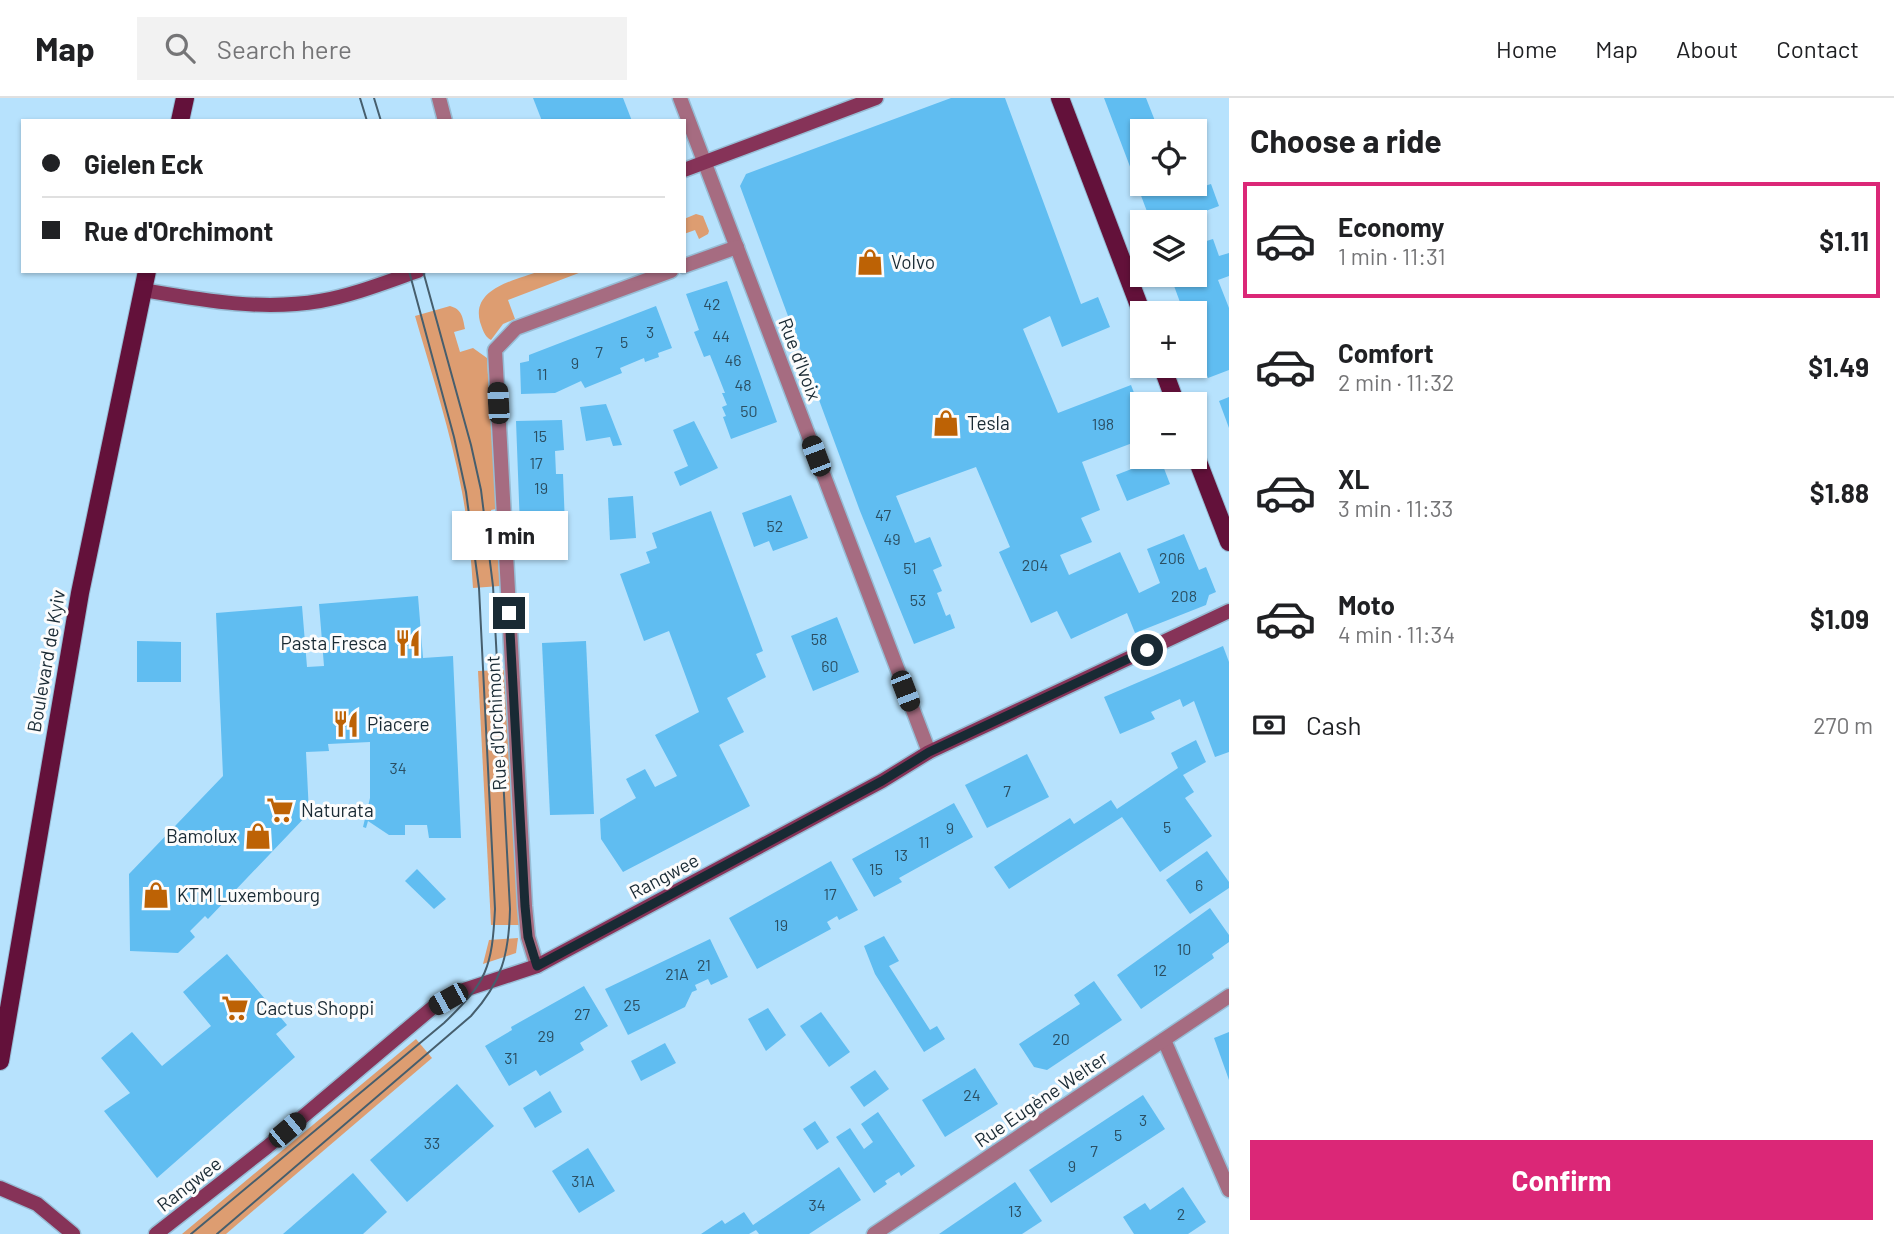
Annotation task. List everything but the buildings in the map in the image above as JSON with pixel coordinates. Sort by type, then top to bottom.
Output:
[{"type":"main road","points":[[180,119],[185,98]]},
{"type":"main road","points":[[1060,98],[1137,301]]},
{"type":"main road","name":"Boulevard de Kyiv","points":[[0,1061],[75,620],[147,273]]},
{"type":"main road","points":[[1201,469],[1229,542]]},
{"type":"street","points":[[439,98],[444,119]]},
{"type":"street","name":"Rue d'Ivoix","points":[[680,98],[929,752]]},
{"type":"street","points":[[686,169],[876,98]]},
{"type":"street","points":[[686,265],[737,247]]},
{"type":"street","points":[[143,290],[222,303],[285,305],[346,295],[412,273]]},
{"type":"street","name":"Rue d'Orchimont","points":[[537,966],[528,937],[525,906],[495,351],[516,328],[666,273]]},
{"type":"street","name":"Rangwee","points":[[156,1234],[267,1147],[432,1008],[464,990],[537,966],[882,781],[929,752],[1229,611]]},
{"type":"street","name":"Rue Eugène Welter","points":[[873,1234],[1229,996]]},
{"type":"street","points":[[1164,1040],[1229,1191]]},
{"type":"street","points":[[0,1188],[37,1204],[73,1234]]},
{"type":"shaded area","points":[[696,214],[703,216],[708,234],[699,239],[695,230],[686,233],[686,218]]},
{"type":"shaded area","points":[[534,273],[579,273],[508,300],[515,319],[503,324],[491,340],[480,322],[479,310],[489,293],[508,282]]},
{"type":"shaded area","points":[[450,306],[461,314],[465,329],[454,332],[460,352],[473,348],[487,358],[496,509],[491,510],[500,586],[473,588],[468,528],[458,470],[415,316]]},
{"type":"shaded area","points":[[504,670],[519,925],[491,925],[478,671]]},
{"type":"shaded area","points":[[518,938],[516,953],[483,964],[489,940]]},
{"type":"shaded area","points":[[416,1039],[432,1058],[226,1234],[182,1234]]},
{"type":"tram line","points":[[360,98],[366,119]]},
{"type":"tram line","points":[[374,98],[380,119]]},
{"type":"tram line","points":[[191,1234],[444,1023],[470,996],[485,973],[489,960],[495,909],[479,588],[466,492],[454,437],[410,273]]},
{"type":"tram line","points":[[217,1234],[471,1016],[497,979],[505,954],[510,909],[493,586],[481,490],[424,273]]},
{"type":"place","name":"Volvo","points":[[870,262]]},
{"type":"place","name":"Tesla","points":[[946,423]]},
{"type":"place","name":"Pasta Fresca","points":[[408,643]]},
{"type":"place","name":"Piacere","points":[[346,724]]},
{"type":"place","name":"Naturata","points":[[280,810]]},
{"type":"place","name":"Bamolux","points":[[258,836]]},
{"type":"place","name":"KTM Luxembourg","points":[[156,895]]},
{"type":"place","name":"Cactus Shoppi","points":[[235,1008]]},
{"type":"route","points":[[509,613],[525,906],[528,937],[537,966],[882,781],[929,752],[1147,650]]}]
